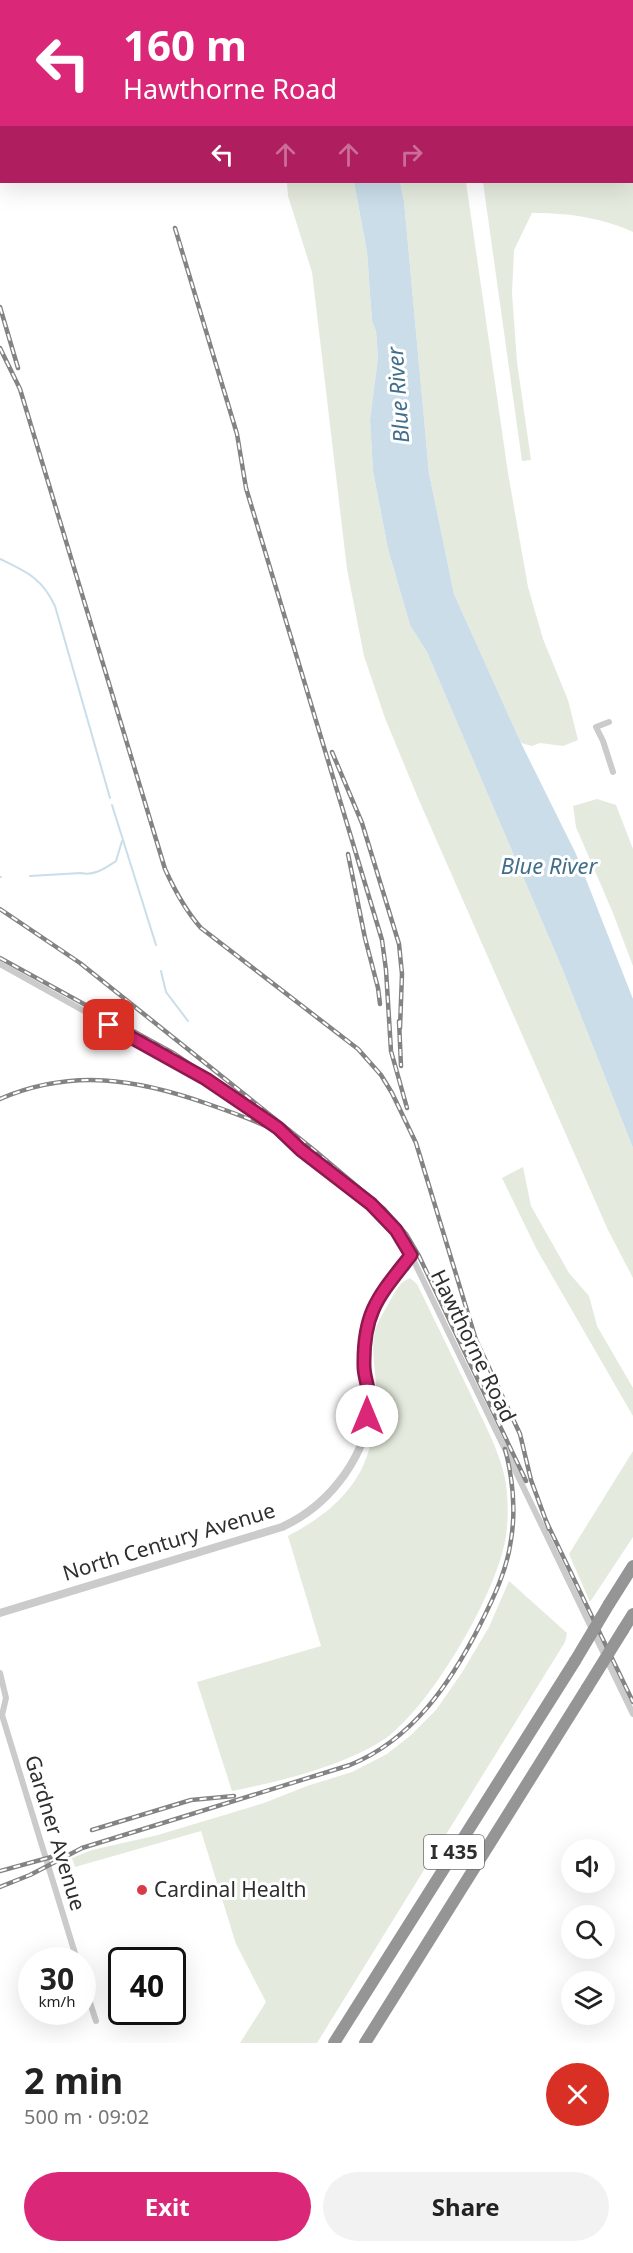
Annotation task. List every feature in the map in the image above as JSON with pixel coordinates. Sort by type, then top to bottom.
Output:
[{"type":"highway","name":"I 435","points":[[334,2043],[633,1566]]},
{"type":"highway","name":"I 435","points":[[365,2043],[633,1614]]},
{"type":"street","points":[[609,722],[596,727],[613,772]]},
{"type":"street","name":"Hawthorne Road","points":[[0,964],[206,1079],[278,1128],[301,1150],[371,1204],[396,1230],[411,1255],[633,1714]]},
{"type":"street","name":"North Century Avenue","points":[[0,1613],[282,1527],[295,1521],[322,1502],[349,1468],[364,1432],[369,1397],[364,1368],[369,1315],[411,1255]]},
{"type":"street","name":"Gardner Avenue","points":[[0,1673],[6,1698],[1,1715],[73,1947]]},
{"type":"shaded area","points":[[287,183],[354,183],[367,252],[372,321],[376,331],[378,357],[370,420],[373,471],[388,549],[410,625],[427,652],[562,968],[633,1148],[633,1278],[608,1230],[418,798],[385,718],[364,656],[347,569],[312,272],[288,196]]},
{"type":"shaded area","points":[[400,183],[466,183],[508,473],[528,587],[543,639],[568,700],[578,740],[563,746],[540,743],[532,746],[521,743],[454,594],[429,473],[404,201]]},
{"type":"shaded area","points":[[483,183],[633,183],[633,232],[610,223],[584,217],[532,213],[514,250],[512,293],[517,362],[531,460],[522,461]]},
{"type":"shaded area","points":[[597,799],[616,805],[633,849],[633,966],[576,827],[573,806]]},
{"type":"shaded area","points":[[523,1167],[531,1206],[569,1273],[589,1296],[597,1326],[633,1388],[633,1416],[536,1248],[502,1178]]},
{"type":"shaded area","points":[[410,1278],[417,1284],[485,1424],[504,1474],[508,1520],[506,1538],[497,1569],[487,1594],[459,1648],[425,1698],[390,1735],[356,1755],[314,1771],[232,1791],[197,1682],[321,1646],[288,1536],[325,1513],[335,1504],[361,1470],[372,1439],[376,1415],[373,1348],[375,1332],[396,1290]]},
{"type":"shaded area","points":[[633,1451],[633,1537],[590,1602],[569,1554]]},
{"type":"shaded area","points":[[509,1581],[567,1633],[565,1642],[317,2043],[240,2043],[266,2002],[236,1944],[201,1831],[75,1867],[72,1858],[92,1850],[158,1835],[264,1803],[352,1772],[387,1754],[411,1735],[436,1710],[489,1627]]},
{"type":"water","name":"Blue River","points":[[354,183],[400,183],[404,201],[429,473],[454,594],[521,743],[576,854],[633,999],[633,1148],[562,968],[427,652],[410,625],[388,549],[373,471],[370,420],[378,357],[376,331],[372,321],[367,252]]},
{"type":"waterway","points":[[0,559],[39,582],[55,606],[110,798]]},
{"type":"waterway","points":[[112,805],[156,945]]},
{"type":"waterway","points":[[30,876],[100,871],[116,861],[122,841]]},
{"type":"waterway","points":[[161,971],[166,992],[188,1021]]},
{"type":"railway","points":[[175,228],[237,434],[246,488],[382,940],[391,1051],[407,1108]]},
{"type":"railway","points":[[0,307],[18,368]]},
{"type":"railway","points":[[0,348],[20,389],[165,869],[185,907],[201,928],[358,1049],[381,1075],[392,1093],[416,1143],[476,1340],[520,1434],[531,1480],[549,1529]]},
{"type":"railway","points":[[332,752],[362,823],[399,944],[402,974],[400,1028]]},
{"type":"railway","points":[[348,854],[380,1004]]},
{"type":"railway","points":[[0,909],[80,963],[314,1150],[384,1209],[406,1234],[419,1256],[526,1481]]},
{"type":"railway","points":[[0,958],[175,1054],[213,1080]]},
{"type":"railway","points":[[399,1021],[401,1066]]},
{"type":"railway","points":[[0,1099],[53,1083],[79,1080],[130,1083],[182,1095],[257,1122],[285,1135]]},
{"type":"railway","points":[[0,1887],[30,1875],[82,1848],[350,1765],[372,1754],[411,1725],[456,1668],[485,1615],[503,1573],[513,1528],[512,1483],[505,1449]]},
{"type":"railway","points":[[546,1521],[633,1702]]},
{"type":"railway","points":[[92,1830],[191,1800],[234,1796]]},
{"type":"railway","points":[[0,1871],[55,1856]]},
{"type":"place","name":"Cardinal Health","points":[[142,1890]]},
{"type":"route","points":[[109,1025],[206,1079],[278,1128],[301,1150],[371,1204],[396,1230],[411,1255],[369,1315],[364,1368],[369,1397],[367,1416]]}]
